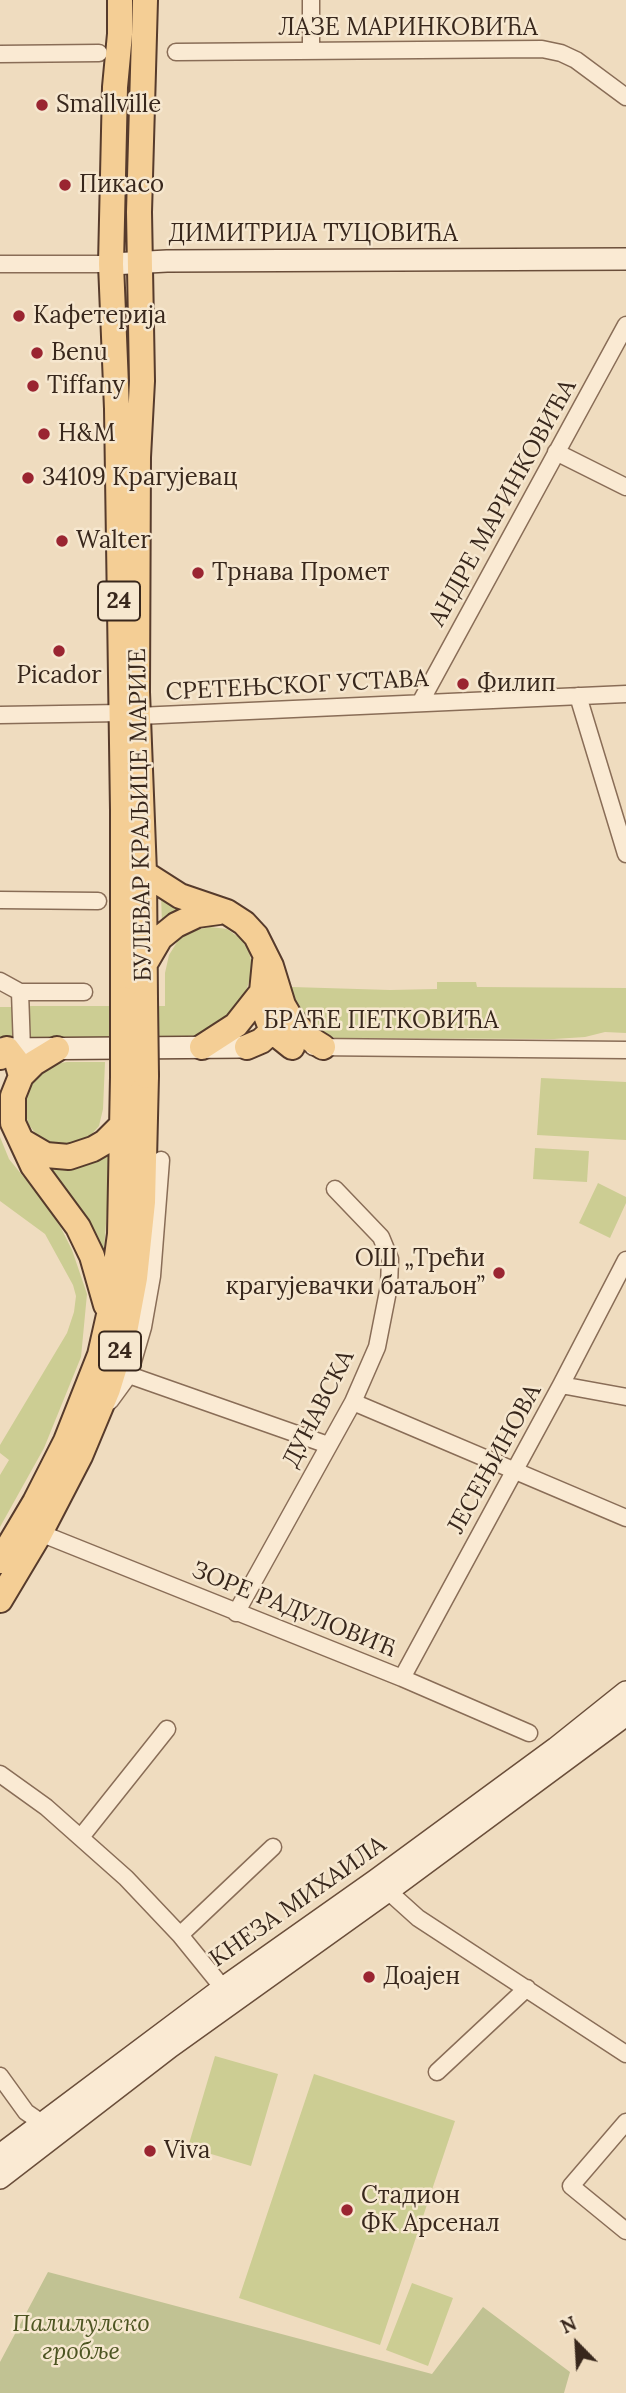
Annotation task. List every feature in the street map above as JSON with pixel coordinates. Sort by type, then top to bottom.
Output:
[{"type":"main road","name":"БУЛЕВАР КРАЉИЦЕ МАРИЈЕ","points":[[120,0],[111,264],[130,715],[144,873],[146,962],[134,999]]},
{"type":"main road","name":"БУЛЕВАР КРАЉИЦЕ МАРИЈЕ","points":[[0,1600],[40,1533],[80,1456],[108,1389],[124,1337],[135,1278],[143,1202],[134,1076],[134,999],[124,888],[142,381],[139,163],[145,0]]},
{"type":"main road","name":"ДИМИТРИЈА ТУЦОВИЋА","points":[[111,264],[626,259]]},
{"type":"main road","points":[[144,873],[180,896],[227,912],[251,930],[264,953],[270,991],[283,1005],[296,1027],[323,1047]]},
{"type":"main road","points":[[146,962],[160,939],[176,925],[197,915],[227,912]]},
{"type":"main road","points":[[270,991],[264,1010],[272,1031],[292,1047]]},
{"type":"main road","points":[[202,1047],[236,1025],[270,991]]},
{"type":"main road","points":[[247,1047],[261,1041],[272,1031]]},
{"type":"main road","name":"БРАЋЕ ПЕТКОВИЋА","points":[[7,1051],[247,1047]]},
{"type":"main road","points":[[57,1049],[34,1063],[21,1076],[13,1096],[6,1103],[33,1166],[65,1206],[82,1234],[101,1283],[109,1315]]},
{"type":"main road","points":[[7,1051],[17,1062],[21,1076]]},
{"type":"main road","name":"БУЛЕВАР КРАЉИЦЕ МАРИЈЕ","points":[[0,1561],[76,1421],[100,1355],[109,1315],[120,1234],[123,1124],[134,1076]]},
{"type":"main road","points":[[22,1141],[46,1155],[69,1157],[105,1142],[123,1124]]},
{"type":"main road","name":"КНЕЗА МИХАИЛА","points":[[0,2155],[223,1988],[399,1864],[556,1748],[626,1692]]},
{"type":"main road","name":"КНЕЗА МИХАИЛА","points":[[0,2178],[181,2039],[626,1716]]},
{"type":"street","points":[[311,0],[311,51]]},
{"type":"street","name":"ЛАЗЕ МАРИНКОВИЋА","points":[[176,52],[542,49],[576,60],[626,97]]},
{"type":"street","points":[[0,54],[99,53]]},
{"type":"street","name":"ДИМИТРИЈА ТУЦОВИЋА","points":[[0,264],[111,264]]},
{"type":"street","name":"АНДРЕ МАРИНКОВИЋА","points":[[420,703],[626,326]]},
{"type":"street","points":[[556,452],[626,487]]},
{"type":"street","name":"СРЕТЕЊСКОГ УСТАВА","points":[[0,715],[130,715],[626,694]]},
{"type":"street","points":[[578,695],[626,854]]},
{"type":"street","points":[[0,900],[98,901]]},
{"type":"street","points":[[0,981],[20,992],[84,992]]},
{"type":"street","points":[[7,1051],[20,992]]},
{"type":"street","name":"БРАЋЕ ПЕТКОВИЋА","points":[[247,1047],[626,1050]]},
{"type":"street","points":[[95,1423],[128,1375],[143,1327],[152,1276],[161,1160]]},
{"type":"street","name":"ДУНАВСКА","points":[[236,1613],[354,1402],[377,1347],[389,1286],[390,1259],[381,1237],[335,1189]]},
{"type":"street","name":"ЈЕСЕЊИНОВА","points":[[402,1678],[626,1260]]},
{"type":"street","points":[[128,1375],[328,1445]]},
{"type":"street","points":[[561,1385],[626,1397]]},
{"type":"street","points":[[354,1402],[626,1518]]},
{"type":"street","name":"ЗОРЕ РАДУЛОВИЋ","points":[[40,1533],[402,1678],[529,1733]]},
{"type":"street","points":[[80,1837],[167,1729]]},
{"type":"street","points":[[0,1774],[46,1807],[126,1878],[180,1935],[223,1988]]},
{"type":"street","points":[[180,1935],[273,1847]]},
{"type":"street","points":[[388,1891],[418,1918],[626,2054]]},
{"type":"street","points":[[437,2072],[527,1988]]},
{"type":"street","points":[[0,2076],[26,2112],[42,2123]]},
{"type":"street","points":[[626,2122],[571,2186],[626,2231]]},
{"type":"green space","points":[[161,894],[195,908],[162,925]]},
{"type":"green space","points":[[210,927],[227,929],[241,939],[249,952],[253,968],[247,988],[235,1010],[224,1020],[196,1036],[180,1040],[29,1039],[29,1006],[165,1006],[165,973],[169,955],[179,939],[195,930]]},
{"type":"green space","points":[[281,977],[292,987],[437,989],[437,982],[476,982],[477,987],[626,988],[626,1033],[605,1032],[585,1037],[554,1039],[335,1038],[304,1023]]},
{"type":"green space","points":[[0,1007],[13,1007],[13,1039],[0,1039]]},
{"type":"green space","points":[[105,1062],[103,1109],[99,1126],[90,1136],[75,1144],[57,1146],[40,1139],[29,1125],[24,1109],[27,1089],[37,1075],[54,1064]]},
{"type":"green space","points":[[541,1078],[626,1082],[626,1140],[537,1135]]},
{"type":"green space","points":[[0,1137],[9,1159],[61,1228],[72,1250],[87,1294],[81,1357],[44,1448],[0,1527],[0,1475],[9,1460],[0,1453],[0,1445],[67,1333],[76,1296],[73,1285],[45,1234],[0,1201]]},
{"type":"green space","points":[[535,1148],[589,1151],[587,1182],[533,1179]]},
{"type":"green space","points":[[108,1154],[103,1264],[50,1176],[49,1165]]},
{"type":"green space","points":[[598,1183],[626,1197],[626,1203],[610,1238],[579,1223]]},
{"type":"green space","points":[[215,2056],[278,2074],[251,2166],[188,2147]]},
{"type":"green space","name":"Стадион ФК Арсенал","points":[[314,2074],[455,2121],[380,2345],[239,2298]]},
{"type":"green space","name":"Палилулско гробље","points":[[48,2272],[432,2374],[483,2307],[570,2372],[564,2393],[0,2393],[0,2362]]},
{"type":"green space","points":[[412,2283],[453,2298],[428,2366],[386,2350]]},
{"type":"place","name":"Smallville","points":[[42,105]]},
{"type":"place","name":"Пикасо","points":[[65,185]]},
{"type":"place","name":"Кафетерија","points":[[19,316]]},
{"type":"place","name":"Benu","points":[[37,353]]},
{"type":"place","name":"Tiffany","points":[[33,386]]},
{"type":"place","name":"H&M","points":[[44,434]]},
{"type":"place","name":"34109 Крагујевац","points":[[28,478]]},
{"type":"place","name":"Walter","points":[[62,541]]},
{"type":"place","name":"Трнава Промет","points":[[198,573]]},
{"type":"place","name":"Picador","points":[[59,651]]},
{"type":"place","name":"Филип","points":[[463,684]]},
{"type":"place","name":"ОШ „Трећи крагујевачки батаљон”","points":[[499,1273]]},
{"type":"place","name":"Доајен","points":[[369,1977]]},
{"type":"place","name":"Viva","points":[[150,2151]]},
{"type":"place","name":"Стадион ФК Арсенал","points":[[347,2210]]}]
